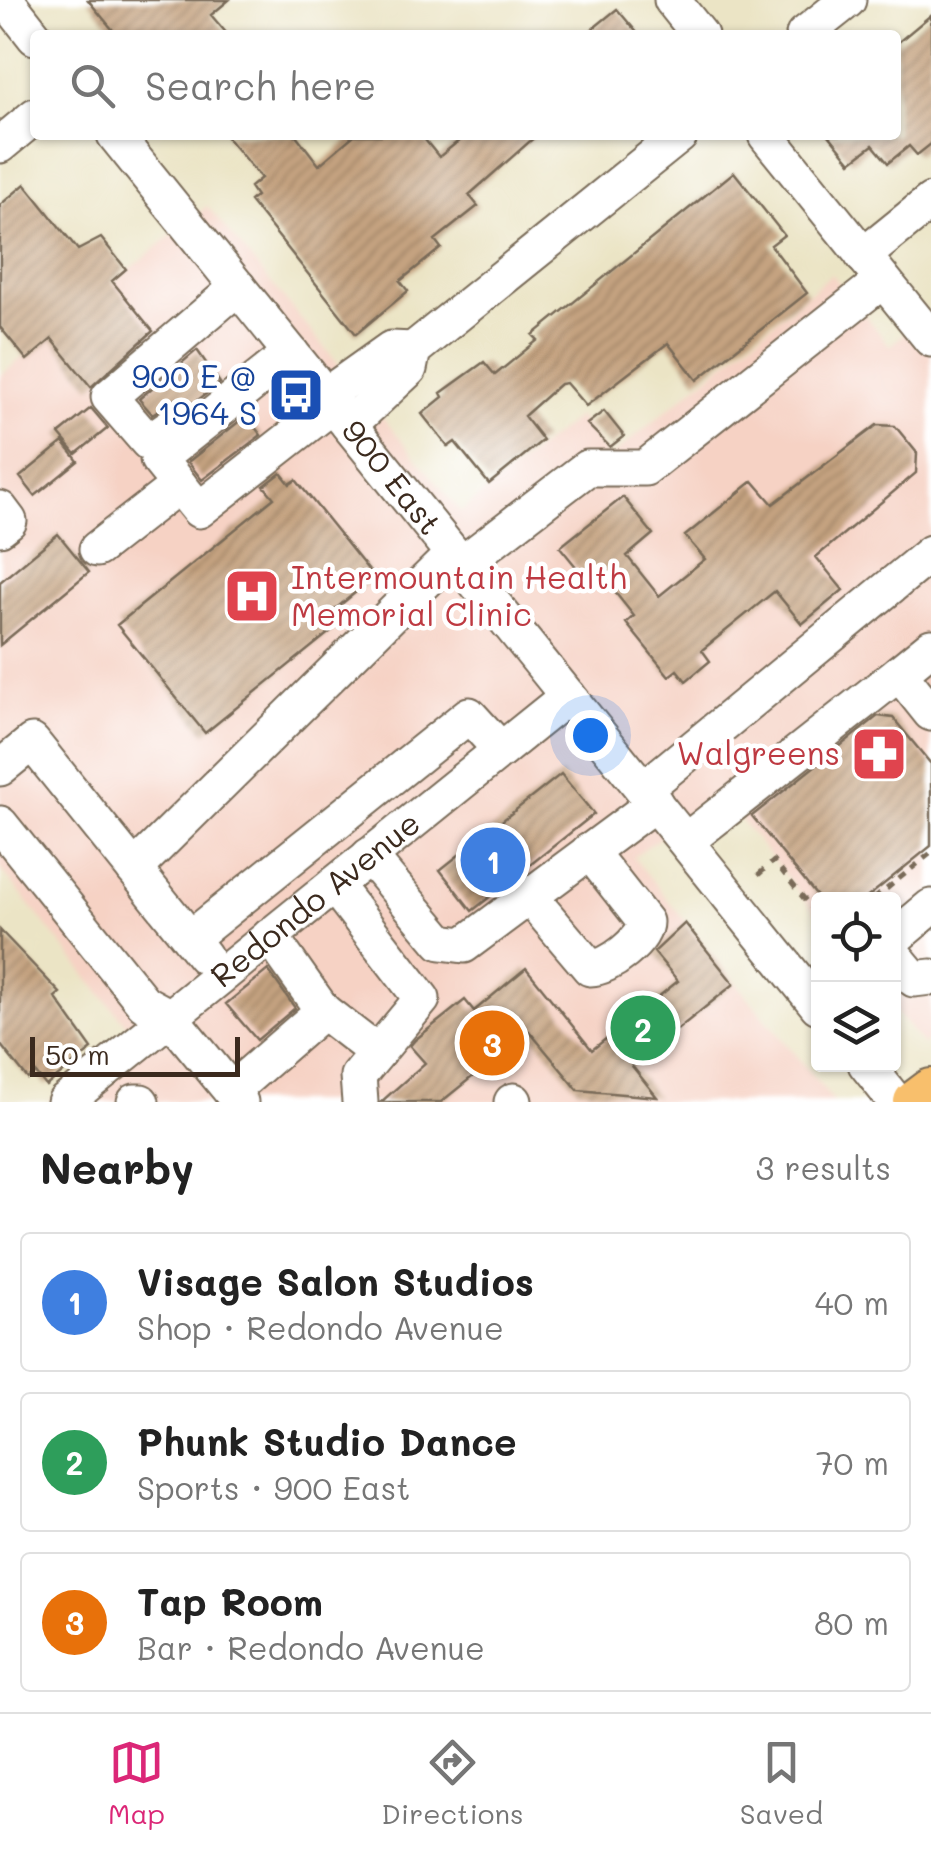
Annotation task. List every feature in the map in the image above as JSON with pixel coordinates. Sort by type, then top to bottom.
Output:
[{"type":"main road","points":[[915,1102],[931,1090]]},
{"type":"street","points":[[6,0],[30,30]]},
{"type":"street","points":[[672,0],[696,30]]},
{"type":"street","points":[[810,30],[848,0]]},
{"type":"street","points":[[0,145],[30,120]]},
{"type":"street","name":"900 East","points":[[118,140],[811,995]]},
{"type":"street","points":[[97,549],[179,484],[408,370],[413,350],[674,140]]},
{"type":"street","points":[[770,140],[931,339]]},
{"type":"street","points":[[134,869],[458,559],[587,468],[645,468],[873,268],[931,201]]},
{"type":"street","points":[[238,287],[109,397],[148,442],[287,348]]},
{"type":"street","points":[[179,484],[287,348]]},
{"type":"street","points":[[0,509],[9,521],[0,528]]},
{"type":"street","points":[[369,856],[447,946],[464,945],[589,851],[931,553]]},
{"type":"street","points":[[686,841],[931,647]]},
{"type":"street","points":[[898,673],[931,713]]},
{"type":"street","name":"Redondo Avenue","points":[[64,1102],[568,696]]},
{"type":"street","points":[[190,938],[469,715],[501,750]]},
{"type":"street","points":[[0,768],[32,742],[220,976]]},
{"type":"street","points":[[0,824],[144,1003],[170,1017],[236,1096],[323,1011]]},
{"type":"street","points":[[529,896],[590,968],[602,967],[642,936],[645,922],[589,851]]},
{"type":"street","points":[[334,885],[422,998],[358,1076],[360,1102]]},
{"type":"street","points":[[901,932],[931,907]]},
{"type":"street","points":[[270,936],[323,1011],[376,1052]]},
{"type":"street","points":[[901,963],[914,979],[931,978]]},
{"type":"street","points":[[872,1072],[896,1102]]},
{"type":"path","points":[[884,892],[931,853]]},
{"type":"path","points":[[758,875],[774,862],[811,907]]},
{"type":"shaded area","points":[[207,206],[461,512],[578,416],[609,458],[832,274],[890,346],[931,310],[931,1039],[923,1045],[901,1018],[901,892],[811,892],[811,907],[720,794],[633,857],[834,1102],[48,1102],[132,1032],[0,868],[0,376]]},
{"type":"building","points":[[88,0],[229,0],[211,15],[224,30],[113,30]]},
{"type":"building","points":[[617,9],[635,30],[591,30]]},
{"type":"building","points":[[931,15],[931,144],[917,155],[909,146],[888,163],[873,145],[851,162],[833,140],[901,140],[901,40]]},
{"type":"building","points":[[229,140],[300,140],[319,165],[348,140],[425,140],[439,157],[460,140],[531,140],[469,195],[478,206],[435,240],[441,248],[400,281],[408,291],[356,334],[250,201],[256,196],[250,187],[261,178]]},
{"type":"building","points":[[734,172],[784,235],[771,245],[807,293],[697,380],[668,343],[586,406],[566,383],[560,384],[524,416],[543,440],[489,484],[455,442],[448,447],[422,414],[443,397],[441,393],[484,362],[495,375],[538,340],[533,335]]},
{"type":"building","points":[[25,184],[78,250],[101,238],[126,269],[112,281],[153,331],[91,387],[52,339],[27,360],[0,327],[0,205]]},
{"type":"building","points":[[197,350],[220,383],[194,403],[178,398],[152,414],[139,399]]},
{"type":"building","points":[[91,408],[108,428],[76,454],[59,434]]},
{"type":"building","points":[[604,411],[624,436],[610,447],[587,424]]},
{"type":"building","points":[[246,416],[261,435],[202,480],[188,462]]},
{"type":"building","points":[[877,425],[895,426],[917,453],[916,473],[816,557],[843,590],[802,624],[775,591],[702,650],[710,661],[686,681],[677,670],[669,676],[626,623],[634,616],[602,576],[591,585],[560,547],[623,497],[653,534],[627,556],[659,596],[705,559],[685,536],[753,481],[773,504]]},
{"type":"building","points":[[63,442],[78,461],[35,496],[20,477]]},
{"type":"building","name":"Intermountain Health Memorial Clinic","points":[[281,473],[290,484],[296,480],[374,577],[327,616],[336,627],[205,733],[117,625],[274,498],[264,486]]},
{"type":"building","points":[[58,534],[89,572],[0,645],[0,582]]},
{"type":"building","name":"Walgreens","points":[[878,716],[893,718],[931,764],[931,846],[874,892],[814,892],[752,816]]},
{"type":"building","points":[[561,774],[594,814],[472,911],[440,870]]},
{"type":"building","points":[[685,923],[734,984],[632,1066],[657,1097],[578,1090],[529,1031],[441,1102],[381,1102],[425,1063],[410,1046],[415,1040],[465,1000],[474,1011],[526,968],[592,1050],[678,981],[654,952]]},
{"type":"building","points":[[0,930],[60,993],[55,997],[92,1049],[46,1086],[36,1073],[28,1079],[0,1044]]},
{"type":"building","points":[[268,970],[295,1008],[257,1040],[226,1004]]},
{"type":"place","name":"900 E @ 1964 S","points":[[296,395]]},
{"type":"place","name":"Intermountain Health Memorial Clinic","points":[[252,596]]},
{"type":"place","name":"Walgreens","points":[[879,754]]},
{"type":"place","name":"Visage Salon Studios","points":[[493,860]]},
{"type":"place","name":"Phunk Studio Dance","points":[[643,1028]]},
{"type":"place","name":"Tap Room","points":[[492,1043]]}]
